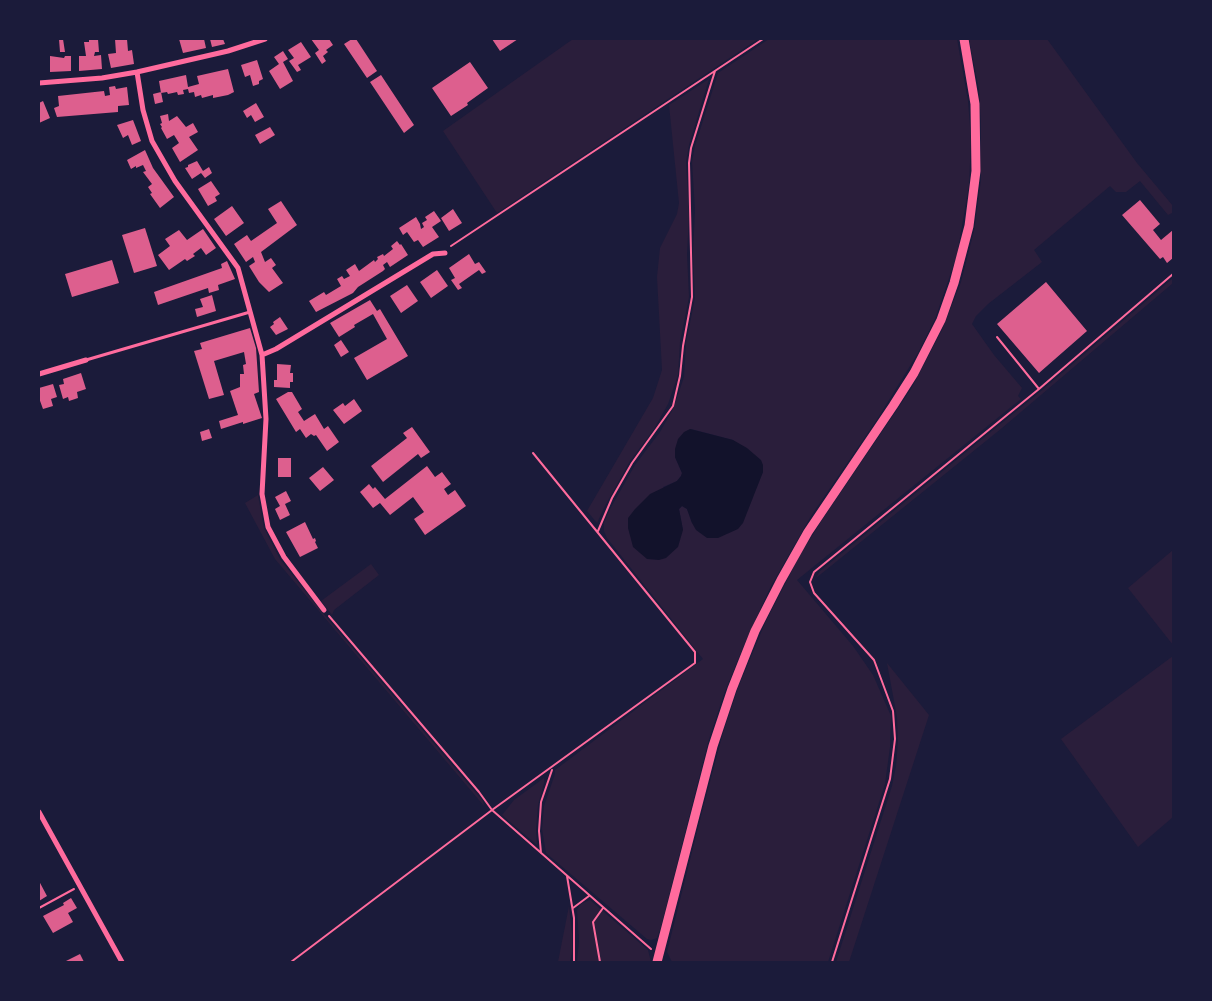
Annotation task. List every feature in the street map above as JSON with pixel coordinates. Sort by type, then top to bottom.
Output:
[{"type":"main road","points":[[661,960],[713,746],[730,694],[753,637],[784,574],[808,532],[914,373],[937,328],[954,283],[966,238],[976,170],[975,104],[964,39]]},
{"type":"street","points":[[39,83],[102,78],[137,72],[228,51],[265,39]]},
{"type":"street","points":[[137,72],[143,110],[152,141],[175,181],[238,268],[262,355],[266,419],[262,494],[268,527],[284,557],[324,610]]},
{"type":"street","points":[[262,355],[276,349],[433,254],[445,253]]},
{"type":"street","points":[[39,374],[86,360]]},
{"type":"street","points":[[40,816],[122,962]]},
{"type":"lane","points":[[86,360],[250,312]]},
{"type":"path","points":[[445,253],[451,246],[763,39]]},
{"type":"path","points":[[597,532],[612,498],[632,463],[672,406],[680,376],[683,346],[692,297],[691,148],[715,71]]},
{"type":"path","points":[[832,962],[890,779],[895,739],[893,711],[874,660],[818,598],[810,582],[814,572],[1039,389],[1173,274]]},
{"type":"path","points":[[997,337],[1039,389]]},
{"type":"path","points":[[291,962],[492,810],[695,663],[696,652],[533,453]]},
{"type":"path","points":[[324,610],[480,792],[492,810],[661,960]]},
{"type":"path","points":[[541,853],[539,831],[541,802],[552,768]]},
{"type":"path","points":[[567,876],[572,908],[574,962]]},
{"type":"path","points":[[39,908],[80,886]]},
{"type":"path","points":[[572,908],[589,896]]},
{"type":"path","points":[[600,962],[592,922],[603,908]]},
{"type":"shaded area","points":[[573,39],[758,39],[497,213],[443,131]]},
{"type":"shaded area","points":[[769,39],[957,39],[968,101],[971,140],[969,185],[957,255],[935,319],[918,353],[876,421],[811,516],[770,588],[744,645],[724,694],[709,739],[661,927],[657,938],[651,940],[647,939],[546,853],[542,829],[544,806],[555,770],[703,659],[607,538],[604,531],[604,523],[635,465],[660,432],[674,407],[684,377],[686,343],[695,298],[693,254],[695,210],[692,162],[695,146],[718,73]],"holes":[[[691,429],[733,440],[763,472],[755,490],[692,523],[687,509],[682,506],[679,509],[683,530],[663,487],[677,481],[681,476],[682,473],[675,457]]]},
{"type":"shaded area","points":[[969,39],[1047,39],[1137,163],[1173,206],[1173,215],[1172,213],[1168,215],[1140,181],[1126,192],[1116,192],[1110,186],[1034,250],[1042,262],[988,304],[976,316],[972,324],[994,355],[1022,388],[1018,396],[1021,399],[797,580],[853,646],[873,675],[891,716],[890,747],[885,784],[828,962],[672,962],[667,952],[723,733],[738,688],[765,623],[799,557],[820,523],[911,389],[942,330],[961,282],[974,231],[981,180],[979,90]]},
{"type":"shaded area","points":[[709,79],[689,145],[686,162],[689,215],[687,255],[689,297],[680,342],[678,375],[668,404],[654,429],[630,461],[597,523],[587,511],[653,398],[662,370],[657,277],[660,248],[677,214],[679,203],[669,105]]},
{"type":"shaded area","points":[[1173,278],[1173,283],[1002,428],[816,578],[820,571],[1041,391]]},
{"type":"shaded area","points":[[690,429],[733,440],[747,448],[761,460],[763,472],[743,523],[738,529],[718,538],[707,538],[696,530],[687,509],[682,506],[679,509],[683,530],[678,547],[666,558],[659,560],[647,559],[633,547],[628,528],[628,518],[650,494],[677,481],[681,476],[682,473],[675,457],[675,449],[678,439],[684,432]]},
{"type":"shaded area","points":[[258,495],[264,528],[280,559],[322,612],[483,801],[484,806],[275,559],[245,503]]},
{"type":"shaded area","points":[[1173,550],[1173,645],[1128,588]]},
{"type":"shaded area","points":[[371,564],[379,575],[334,610],[332,615],[321,601]]},
{"type":"shaded area","points":[[1173,656],[1173,817],[1138,847],[1061,739]]},
{"type":"shaded area","points":[[887,663],[929,715],[849,962],[836,962],[892,786],[896,766],[897,717]]},
{"type":"shaded area","points":[[544,778],[538,805],[537,845],[502,815],[514,800]]},
{"type":"shaded area","points":[[590,900],[648,950],[651,962],[577,962],[579,941],[577,910],[581,904]]},
{"type":"shaded area","points":[[569,906],[572,952],[570,962],[558,962]]},
{"type":"building","points":[[59,39],[63,39],[65,52],[60,52]]},
{"type":"building","points":[[89,39],[98,39],[99,52],[95,52],[94,56],[101,55],[102,69],[79,71],[79,56],[86,56],[84,42],[89,42]]},
{"type":"building","points":[[115,39],[127,39],[128,51],[132,50],[134,64],[111,68],[108,54],[116,53]]},
{"type":"building","points":[[179,39],[204,39],[206,48],[183,53]]},
{"type":"building","points":[[210,39],[223,39],[225,44],[212,47]]},
{"type":"building","points":[[311,39],[329,39],[333,45],[326,50],[328,52],[323,56],[326,61],[322,64],[315,53],[319,50]]},
{"type":"building","points":[[352,39],[356,39],[377,71],[367,78],[344,44]]},
{"type":"building","points":[[492,39],[518,39],[500,51]]},
{"type":"building","points":[[301,42],[311,57],[298,65],[301,70],[297,72],[289,61],[294,58],[288,50]]},
{"type":"building","points":[[283,51],[288,59],[283,62],[293,81],[280,89],[269,71],[279,64],[274,57]]},
{"type":"building","points":[[50,56],[64,58],[65,56],[71,56],[71,71],[50,72]]},
{"type":"building","points":[[257,60],[263,79],[259,81],[259,84],[253,86],[250,75],[245,77],[241,65]]},
{"type":"building","points":[[470,62],[488,88],[451,116],[432,88]]},
{"type":"building","points":[[228,69],[234,92],[228,95],[213,98],[213,95],[202,98],[201,95],[195,97],[194,92],[189,93],[188,89],[183,90],[184,94],[178,95],[177,92],[161,93],[159,81],[186,75],[188,87],[199,84],[197,76]]},
{"type":"building","points":[[381,75],[414,125],[404,133],[370,82]]},
{"type":"building","points":[[115,86],[116,89],[127,87],[129,105],[118,106],[118,112],[57,117],[54,108],[59,106],[58,96],[104,91],[105,96],[110,95],[109,87]]},
{"type":"building","points":[[161,92],[163,102],[155,104],[153,94]]},
{"type":"building","points":[[43,101],[50,118],[39,123],[39,103]]},
{"type":"building","points":[[256,103],[264,117],[255,122],[251,115],[247,118],[243,111]]},
{"type":"building","points":[[168,114],[169,121],[177,116],[186,127],[193,123],[198,132],[189,137],[198,150],[180,162],[172,148],[179,143],[174,135],[167,139],[160,124],[162,123],[160,116]]},
{"type":"building","points":[[133,120],[141,141],[132,145],[128,135],[123,138],[117,125]]},
{"type":"building","points":[[270,127],[275,135],[260,144],[255,135]]},
{"type":"building","points":[[145,150],[153,168],[174,197],[160,208],[150,194],[152,193],[148,187],[152,184],[143,172],[146,171],[143,165],[131,169],[127,160]]},
{"type":"building","points":[[197,161],[203,171],[209,167],[212,173],[205,178],[201,173],[192,179],[185,168]]},
{"type":"building","points":[[211,181],[220,194],[215,197],[217,201],[208,206],[198,189]]},
{"type":"building","points":[[1140,200],[1160,224],[1153,230],[1161,240],[1173,230],[1173,258],[1167,263],[1163,257],[1160,259],[1122,215]]},
{"type":"building","points":[[281,201],[297,225],[261,252],[265,262],[271,258],[276,265],[272,268],[283,283],[269,292],[259,282],[249,266],[255,262],[253,257],[246,262],[234,244],[247,235],[251,241],[277,223],[268,209]]},
{"type":"building","points":[[232,206],[244,223],[226,236],[214,219]]},
{"type":"building","points":[[453,209],[462,223],[449,231],[441,218]]},
{"type":"building","points":[[434,211],[441,221],[432,227],[439,237],[423,247],[418,240],[414,242],[407,232],[403,235],[399,228],[416,217],[421,229],[424,227],[422,223],[427,220],[425,217]]},
{"type":"building","points":[[145,228],[157,266],[134,273],[122,235]]},
{"type":"building","points":[[203,229],[216,248],[206,255],[201,248],[193,254],[195,256],[187,261],[185,259],[169,270],[158,255],[170,246],[165,239],[179,230],[187,240]]},
{"type":"building","points":[[397,241],[408,255],[390,267],[387,262],[383,265],[385,269],[383,271],[358,287],[353,293],[316,312],[309,301],[324,292],[326,295],[341,286],[337,279],[342,276],[344,279],[350,276],[346,270],[355,264],[359,271],[374,260],[375,262],[378,259],[377,257],[383,254],[384,256],[393,249],[391,246]]},
{"type":"building","points":[[469,254],[475,264],[479,262],[486,272],[482,274],[479,270],[459,284],[462,288],[458,290],[451,280],[455,278],[449,268]]},
{"type":"building","points":[[112,260],[119,283],[72,297],[65,274]]},
{"type":"building","points":[[227,261],[235,279],[218,285],[219,290],[209,293],[208,288],[158,305],[154,292],[222,268],[221,264]]},
{"type":"building","points":[[437,270],[448,286],[431,298],[420,282]]},
{"type":"building","points":[[1046,282],[1087,331],[1039,373],[997,324]]},
{"type":"building","points":[[407,285],[418,301],[401,313],[390,296]]},
{"type":"building","points":[[212,295],[216,311],[197,317],[195,309],[203,307],[200,299]]},
{"type":"building","points":[[370,300],[377,311],[380,309],[408,356],[367,380],[354,358],[387,339],[373,314],[354,325],[355,327],[339,337],[330,323]]},
{"type":"building","points":[[280,317],[288,329],[276,335],[270,327]]},
{"type":"building","points":[[250,328],[256,348],[259,392],[254,394],[262,418],[221,429],[219,421],[238,415],[230,391],[240,387],[240,374],[244,374],[243,365],[246,364],[244,352],[214,361],[224,395],[209,399],[194,351],[202,349],[200,343]]},
{"type":"building","points":[[341,340],[349,352],[341,357],[334,345]]},
{"type":"building","points":[[277,364],[291,365],[290,373],[293,373],[293,382],[290,382],[290,388],[274,387],[274,380],[277,380]]},
{"type":"building","points":[[81,373],[86,389],[77,392],[78,398],[69,401],[68,397],[63,399],[59,385],[64,384],[63,379]]},
{"type":"building","points":[[53,384],[57,397],[51,399],[53,406],[43,409],[39,398],[39,388]]},
{"type":"building","points":[[288,392],[292,392],[302,409],[298,412],[304,421],[315,414],[324,429],[328,426],[339,442],[327,451],[316,435],[311,434],[306,438],[300,429],[296,432],[276,399]]},
{"type":"building","points":[[354,399],[362,411],[344,424],[333,410],[343,403],[345,406]]},
{"type":"building","points":[[412,427],[430,452],[421,458],[418,454],[383,482],[371,466],[407,438],[403,433]]},
{"type":"building","points":[[209,429],[212,438],[202,441],[200,432]]},
{"type":"building","points":[[278,458],[291,458],[291,477],[278,477]]},
{"type":"building","points":[[427,466],[435,477],[442,472],[451,484],[444,489],[448,495],[455,490],[466,506],[425,535],[414,519],[424,512],[413,497],[390,515],[380,503],[373,508],[360,492],[369,484],[373,489],[375,487],[385,499]]},
{"type":"building","points":[[323,467],[334,480],[320,491],[309,478]]},
{"type":"building","points":[[286,491],[291,501],[285,504],[290,515],[280,520],[275,509],[280,506],[275,497]]},
{"type":"building","points":[[305,522],[313,539],[315,538],[318,548],[300,557],[286,532]]},
{"type":"building","points":[[39,881],[47,896],[39,901]]},
{"type":"building","points":[[71,898],[77,908],[68,913],[73,922],[53,933],[43,916],[64,905],[63,903]]},
{"type":"building","points":[[80,954],[84,962],[64,962]]}]
